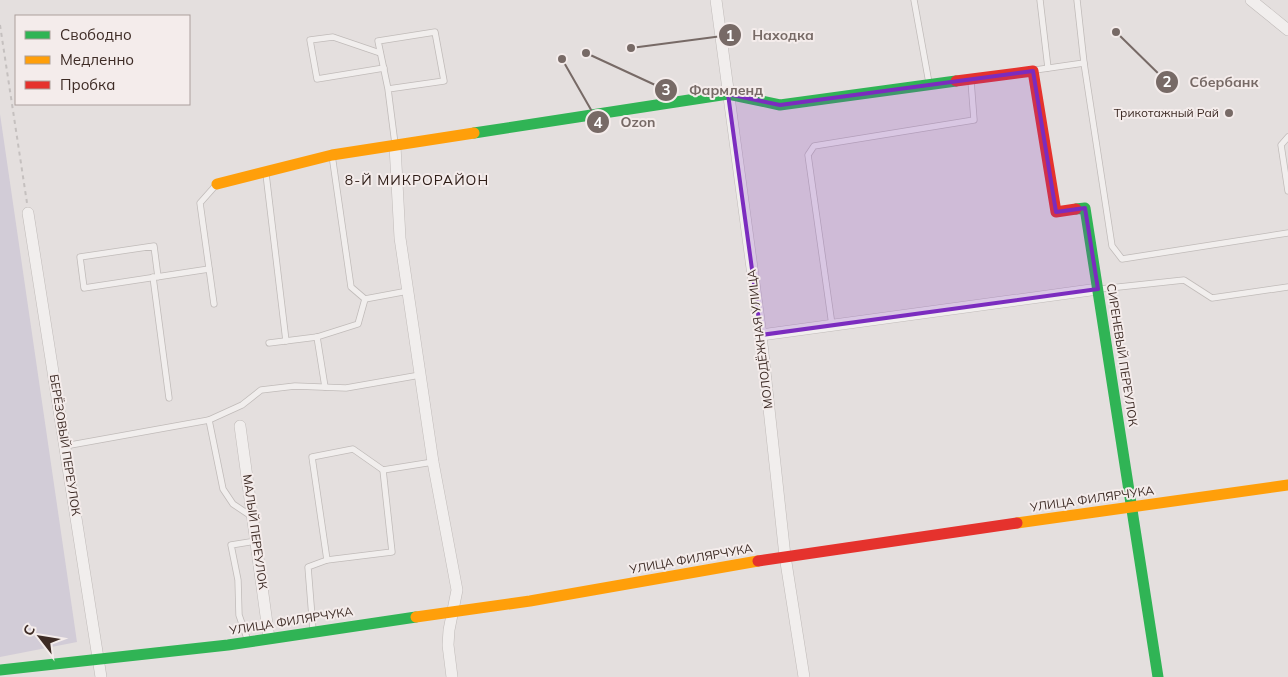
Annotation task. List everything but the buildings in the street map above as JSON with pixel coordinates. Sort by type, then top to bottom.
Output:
[{"type":"street","name":"МОЛОДЁЖНАЯ УЛИЦА","points":[[716,0],[761,334],[785,556],[804,677]]},
{"type":"street","points":[[1251,0],[1288,30]]},
{"type":"street","points":[[217,184],[332,156],[728,94],[780,105],[1033,71]]},
{"type":"street","name":"СИРЕНЕВЫЙ ПЕРЕУЛОК","points":[[1033,71],[1056,212],[1085,208],[1158,677]]},
{"type":"street","points":[[395,146],[400,238],[433,462],[457,590],[448,645],[452,677]]},
{"type":"street","name":"БЕРЁЗОВЫЙ ПЕРЕУЛОК","points":[[28,213],[101,677]]},
{"type":"street","points":[[761,334],[1098,289]]},
{"type":"street","name":"МАЛЫЙ ПЕРЕУЛОК","points":[[240,426],[269,638]]},
{"type":"street","name":"УЛИЦА ФИЛЯРЧУКА","points":[[0,670],[249,642],[530,601],[785,556],[1132,508],[1288,484]]},
{"type":"lane","points":[[914,0],[930,85]]},
{"type":"lane","points":[[1040,0],[1048,68]]},
{"type":"lane","points":[[1078,0],[1084,63],[1112,246],[1122,259],[1288,233]]},
{"type":"lane","points":[[388,89],[444,81],[436,32],[378,40],[388,89],[395,146]]},
{"type":"lane","points":[[380,53],[333,37],[310,40],[317,78],[384,68]]},
{"type":"lane","points":[[1033,71],[1084,63]]},
{"type":"lane","points":[[832,325],[808,155],[814,146],[974,120],[971,79]]},
{"type":"lane","points":[[1288,137],[1282,145],[1288,191]]},
{"type":"lane","points":[[332,156],[351,287],[365,299]]},
{"type":"lane","points":[[266,172],[286,341]]},
{"type":"lane","points":[[214,304],[200,203],[217,184]]},
{"type":"lane","points":[[169,398],[156,277],[154,246],[80,257],[84,288],[156,277],[209,269]]},
{"type":"lane","points":[[1098,289],[1184,280],[1212,298],[1288,287]]},
{"type":"lane","points":[[365,299],[408,291]]},
{"type":"lane","points":[[269,343],[317,337],[358,324],[365,299]]},
{"type":"lane","points":[[317,337],[325,387]]},
{"type":"lane","points":[[65,446],[209,420],[242,405],[262,390],[295,386],[346,388],[420,375]]},
{"type":"lane","points":[[209,420],[223,489],[233,504],[253,517]]},
{"type":"lane","points":[[327,560],[312,457],[352,450],[383,470],[433,462]]},
{"type":"lane","points":[[314,632],[308,567],[327,560],[392,552],[383,470]]},
{"type":"lane","points":[[249,642],[239,615],[238,580],[231,545],[256,541]]},
{"type":"path","points":[[0,25],[28,213]]},
{"type":"highlighted area","points":[[1033,71],[1056,212],[1085,208],[1098,289],[761,335],[728,94],[780,105]]},
{"type":"shaded area","points":[[0,114],[77,642],[0,657]]},
{"type":"traffic: fast","points":[[474,133],[728,94],[780,105],[956,81]]},
{"type":"traffic: fast","points":[[1076,209],[1085,208],[1158,677]]},
{"type":"traffic: fast","points":[[0,670],[228,645],[416,617]]},
{"type":"traffic: slow","points":[[217,184],[332,155],[474,133]]},
{"type":"traffic: slow","points":[[1017,523],[1288,485]]},
{"type":"traffic: slow","points":[[416,617],[530,601],[758,561]]},
{"type":"traffic: jam","points":[[956,81],[1033,71],[1056,212],[1076,209]]},
{"type":"traffic: jam","points":[[758,561],[1017,523]]},
{"type":"place","name":"Сбербанк","points":[[1116,32]]},
{"type":"place","name":"Находка","points":[[631,48]]},
{"type":"place","name":"Фармленд","points":[[586,53]]},
{"type":"place","name":"Ozon","points":[[562,59]]},
{"type":"place","name":"Трикотажный Рай","points":[[1229,113]]},
{"type":"district","name":"8-Й МИКРОРАЙОН","points":[[417,180]]}]
